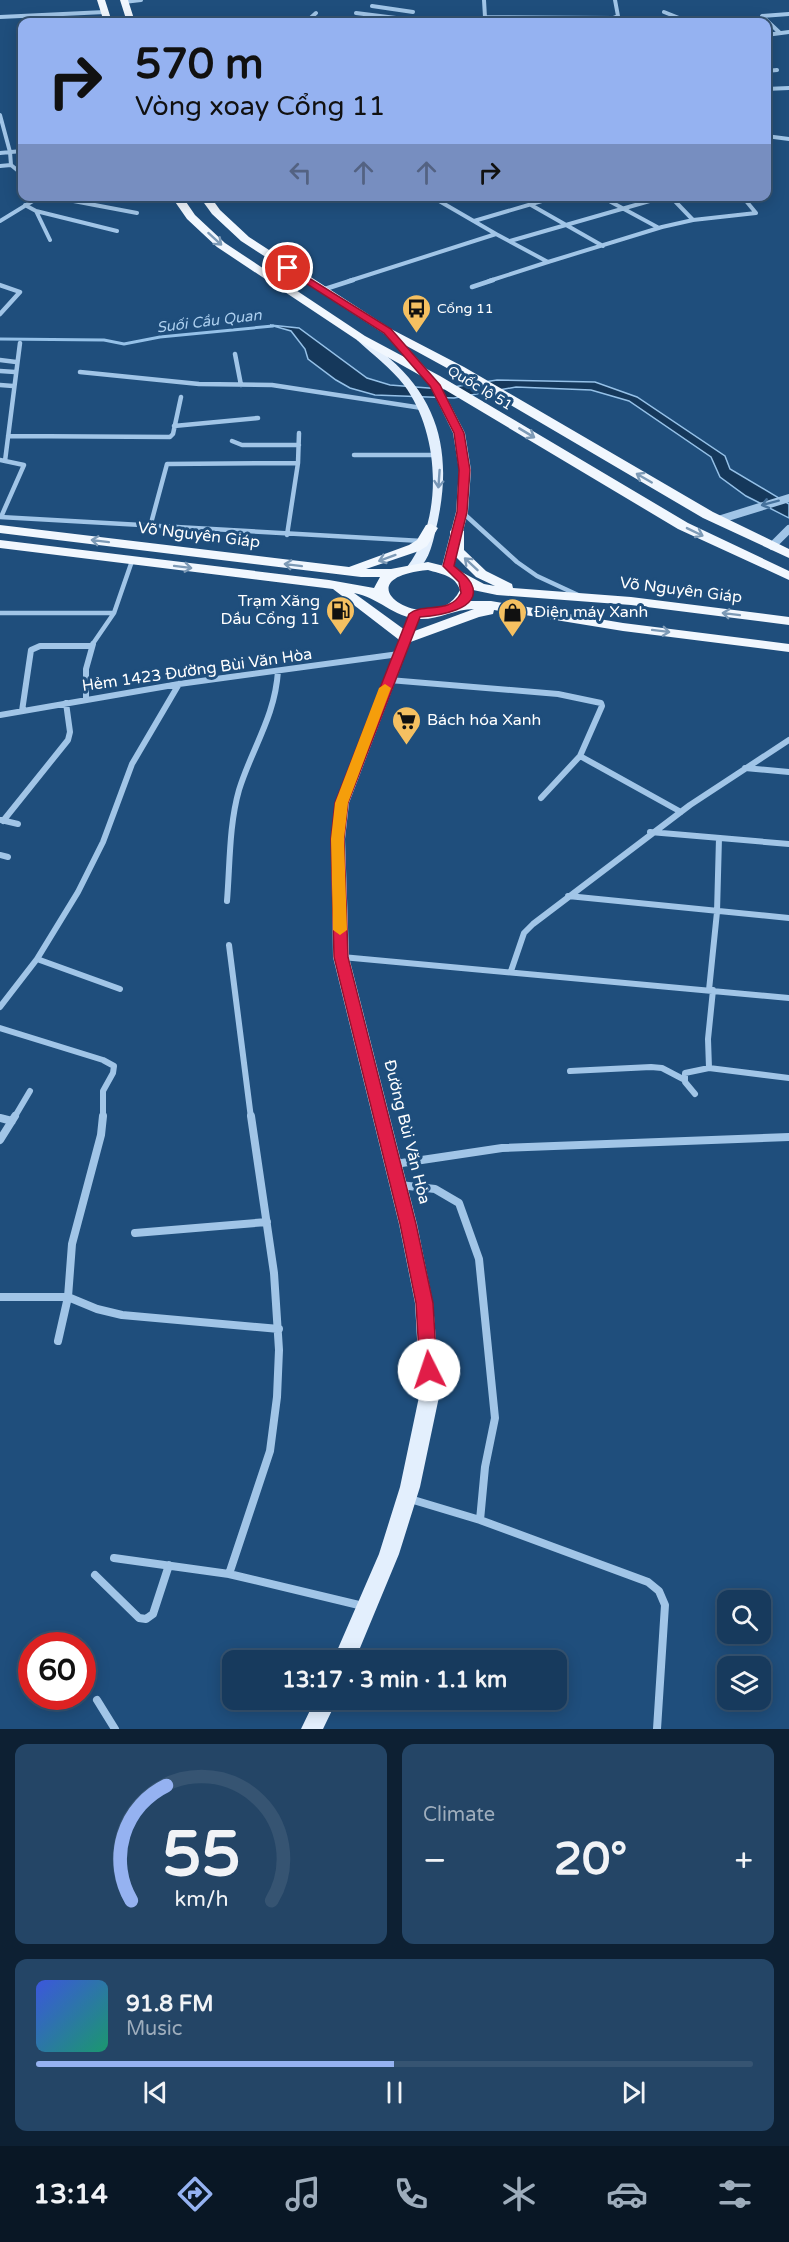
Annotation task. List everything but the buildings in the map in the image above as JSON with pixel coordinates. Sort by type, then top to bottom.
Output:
[{"type":"highway","points":[[101,0],[107,18]]},
{"type":"highway","points":[[124,1],[130,18]]},
{"type":"highway","name":"Quốc lộ 51","points":[[180,201],[191,217],[221,245],[361,338],[423,372],[435,382],[476,403],[683,526],[789,576]]},
{"type":"highway","name":"Quốc lộ 51","points":[[208,201],[216,212],[245,239],[387,331],[460,370],[718,520],[789,554]]},
{"type":"highway","points":[[396,357],[420,349]]},
{"type":"highway","points":[[431,528],[414,548],[332,577],[403,644],[476,613],[516,610]]},
{"type":"highway","name":"Võ Nguyên Giáp","points":[[0,529],[332,577],[369,591],[401,611],[415,614]]},
{"type":"highway","points":[[457,531],[457,551],[481,574],[509,588],[543,594]]},
{"type":"highway","name":"Võ Nguyên Giáp","points":[[0,544],[132,561],[332,577],[361,573],[393,573],[413,567],[428,566],[458,576],[480,588],[583,597],[789,621]]},
{"type":"highway","points":[[382,598],[379,590],[381,582],[393,573]]},
{"type":"highway","points":[[458,576],[466,585],[467,593],[458,605]]},
{"type":"highway","points":[[415,614],[444,612],[458,605],[475,604],[623,627],[789,648]]},
{"type":"main road","points":[[387,331],[396,357],[435,435],[440,470],[436,510],[431,528],[422,557],[413,567]]},
{"type":"main road","points":[[435,382],[459,433],[465,470],[462,512],[448,566],[458,576]]},
{"type":"main road","name":"Đường Bùi Văn Hòa","points":[[348,1650],[388,1554],[406,1498],[430,1392],[424,1303],[400,1185],[341,957],[338,839],[342,803],[415,614]]},
{"type":"main road","points":[[312,1729],[321,1710]]},
{"type":"street","points":[[124,1],[141,0]]},
{"type":"street","points":[[484,0],[485,17],[613,18],[618,16],[615,0]]},
{"type":"street","points":[[372,6],[413,12],[406,18]]},
{"type":"street","points":[[0,17],[105,12]]},
{"type":"street","points":[[664,12],[679,18]]},
{"type":"street","points":[[310,18],[316,13]]},
{"type":"street","points":[[356,13],[385,18]]},
{"type":"street","points":[[764,18],[762,16],[789,14]]},
{"type":"street","points":[[771,24],[780,33]]},
{"type":"street","points":[[771,34],[789,32]]},
{"type":"street","points":[[771,71],[777,70]]},
{"type":"street","points":[[771,89],[789,88]]},
{"type":"street","points":[[0,115],[10,152],[11,165]]},
{"type":"street","points":[[771,137],[789,139]]},
{"type":"street","points":[[0,153],[18,151]]},
{"type":"street","points":[[0,166],[11,165],[18,171]]},
{"type":"street","points":[[0,221],[33,201]]},
{"type":"street","points":[[73,201],[137,213]]},
{"type":"street","points":[[439,201],[549,262]]},
{"type":"street","points":[[474,221],[543,201]]},
{"type":"street","points":[[610,201],[659,228]]},
{"type":"street","points":[[510,242],[650,201]]},
{"type":"street","points":[[674,201],[693,220]]},
{"type":"street","points":[[472,287],[659,228],[693,220],[756,213],[746,201]]},
{"type":"street","points":[[26,205],[36,211],[117,231]]},
{"type":"street","points":[[531,205],[603,246]]},
{"type":"street","points":[[36,211],[50,240]]},
{"type":"street","points":[[322,290],[496,234]]},
{"type":"street","points":[[0,285],[18,289],[20,292],[0,314]]},
{"type":"street","points":[[20,343],[8,436],[2,461],[20,462],[24,465],[0,517],[422,541]]},
{"type":"street","points":[[235,354],[241,385]]},
{"type":"street","points":[[0,360],[16,362]]},
{"type":"street","points":[[0,371],[15,372]]},
{"type":"street","points":[[80,372],[141,380],[272,385],[421,406]]},
{"type":"street","points":[[0,386],[13,386]]},
{"type":"street","points":[[8,436],[167,437],[173,434],[181,397]]},
{"type":"street","points":[[174,426],[258,418]]},
{"type":"street","points":[[287,535],[298,463],[299,433]]},
{"type":"street","points":[[232,441],[242,445],[299,444]]},
{"type":"street","points":[[354,455],[438,455]]},
{"type":"street","points":[[150,527],[167,464],[298,463]]},
{"type":"street","points":[[718,520],[789,498]]},
{"type":"street","points":[[462,512],[504,551],[537,576],[583,597]]},
{"type":"street","points":[[772,546],[788,530]]},
{"type":"street","points":[[86,700],[86,669],[92,646],[114,613],[132,561]]},
{"type":"street","points":[[0,613],[114,613]]},
{"type":"street","name":"Hẻm 1423 Đường Bùi Văn Hòa","points":[[0,715],[179,684],[278,671],[403,644]]},
{"type":"street","points":[[21,711],[32,650],[40,646],[92,646]]},
{"type":"street","points":[[227,901],[237,802],[242,779],[261,742],[277,700],[278,671]]},
{"type":"street","points":[[388,680],[558,694],[601,703],[602,706],[580,756],[541,798]]},
{"type":"street","points":[[0,1007],[37,959],[91,868],[132,764],[179,684]]},
{"type":"street","points":[[18,824],[2,821],[68,740],[70,732],[66,703]]},
{"type":"street","points":[[511,971],[524,933],[568,896],[650,832],[789,740]]},
{"type":"street","points":[[580,756],[681,812]]},
{"type":"street","points":[[744,768],[789,772]]},
{"type":"street","points":[[650,832],[789,844]]},
{"type":"street","points":[[709,1068],[708,1039],[717,912],[719,838]]},
{"type":"street","points":[[0,855],[8,857]]},
{"type":"street","points":[[568,896],[789,918]]},
{"type":"street","points":[[229,945],[243,1063],[267,1222],[279,1329],[277,1397],[270,1451],[229,1574]]},
{"type":"street","points":[[341,957],[789,998]]},
{"type":"street","points":[[37,959],[120,989]]},
{"type":"street","points":[[0,1028],[114,1065],[113,1073],[103,1091],[101,1135],[72,1244],[68,1297],[58,1341]]},
{"type":"street","points":[[570,1071],[663,1068],[683,1079],[695,1094]]},
{"type":"street","points":[[683,1079],[685,1072],[709,1068],[789,1077]]},
{"type":"street","points":[[0,1140],[30,1091]]},
{"type":"street","points":[[0,1118],[12,1121]]},
{"type":"street","points":[[394,1164],[502,1148],[789,1137]]},
{"type":"street","points":[[400,1185],[435,1189],[459,1203],[479,1259],[495,1418],[485,1467],[480,1520]]},
{"type":"street","points":[[135,1233],[267,1222]]},
{"type":"street","points":[[0,1297],[68,1297],[122,1316],[279,1329]]},
{"type":"street","points":[[406,1498],[480,1520],[648,1582],[659,1591],[665,1605],[657,1729]]},
{"type":"street","points":[[114,1557],[229,1574],[367,1606]]},
{"type":"street","points":[[95,1575],[138,1618],[146,1619],[153,1614],[169,1565]]},
{"type":"street","points":[[97,1700],[115,1729]]},
{"type":"water","name":"Suối Cầu Quan","points":[[270,325],[299,328],[367,378],[390,385],[441,389],[497,380],[595,382],[637,397],[725,456],[730,469],[789,504],[789,518],[746,496],[720,477],[711,457],[629,401],[591,390],[516,387],[454,398],[375,395],[350,388],[336,380],[308,359],[305,349],[291,331]]},
{"type":"waterway","name":"Suối Cầu Quan","points":[[0,339],[104,340],[124,344],[160,337],[273,326]]},
{"type":"slow traffic","points":[[340,930],[338,839],[342,803],[385,688]]},
{"type":"place","name":"Cổng 11","points":[[416,334]]},
{"type":"place","name":"Trạm Xăng Dầu Cổng 11","points":[[341,636]]},
{"type":"place","name":"Điện máy Xanh","points":[[513,638]]},
{"type":"place","name":"Bách hóa Xanh","points":[[406,746]]},
{"type":"route","points":[[288,268],[387,331],[435,385],[459,433],[465,470],[462,512],[448,566],[463,580],[467,593],[463,601],[444,612],[415,614],[342,803],[338,839],[341,957],[400,1185],[424,1303],[429,1370]]}]
